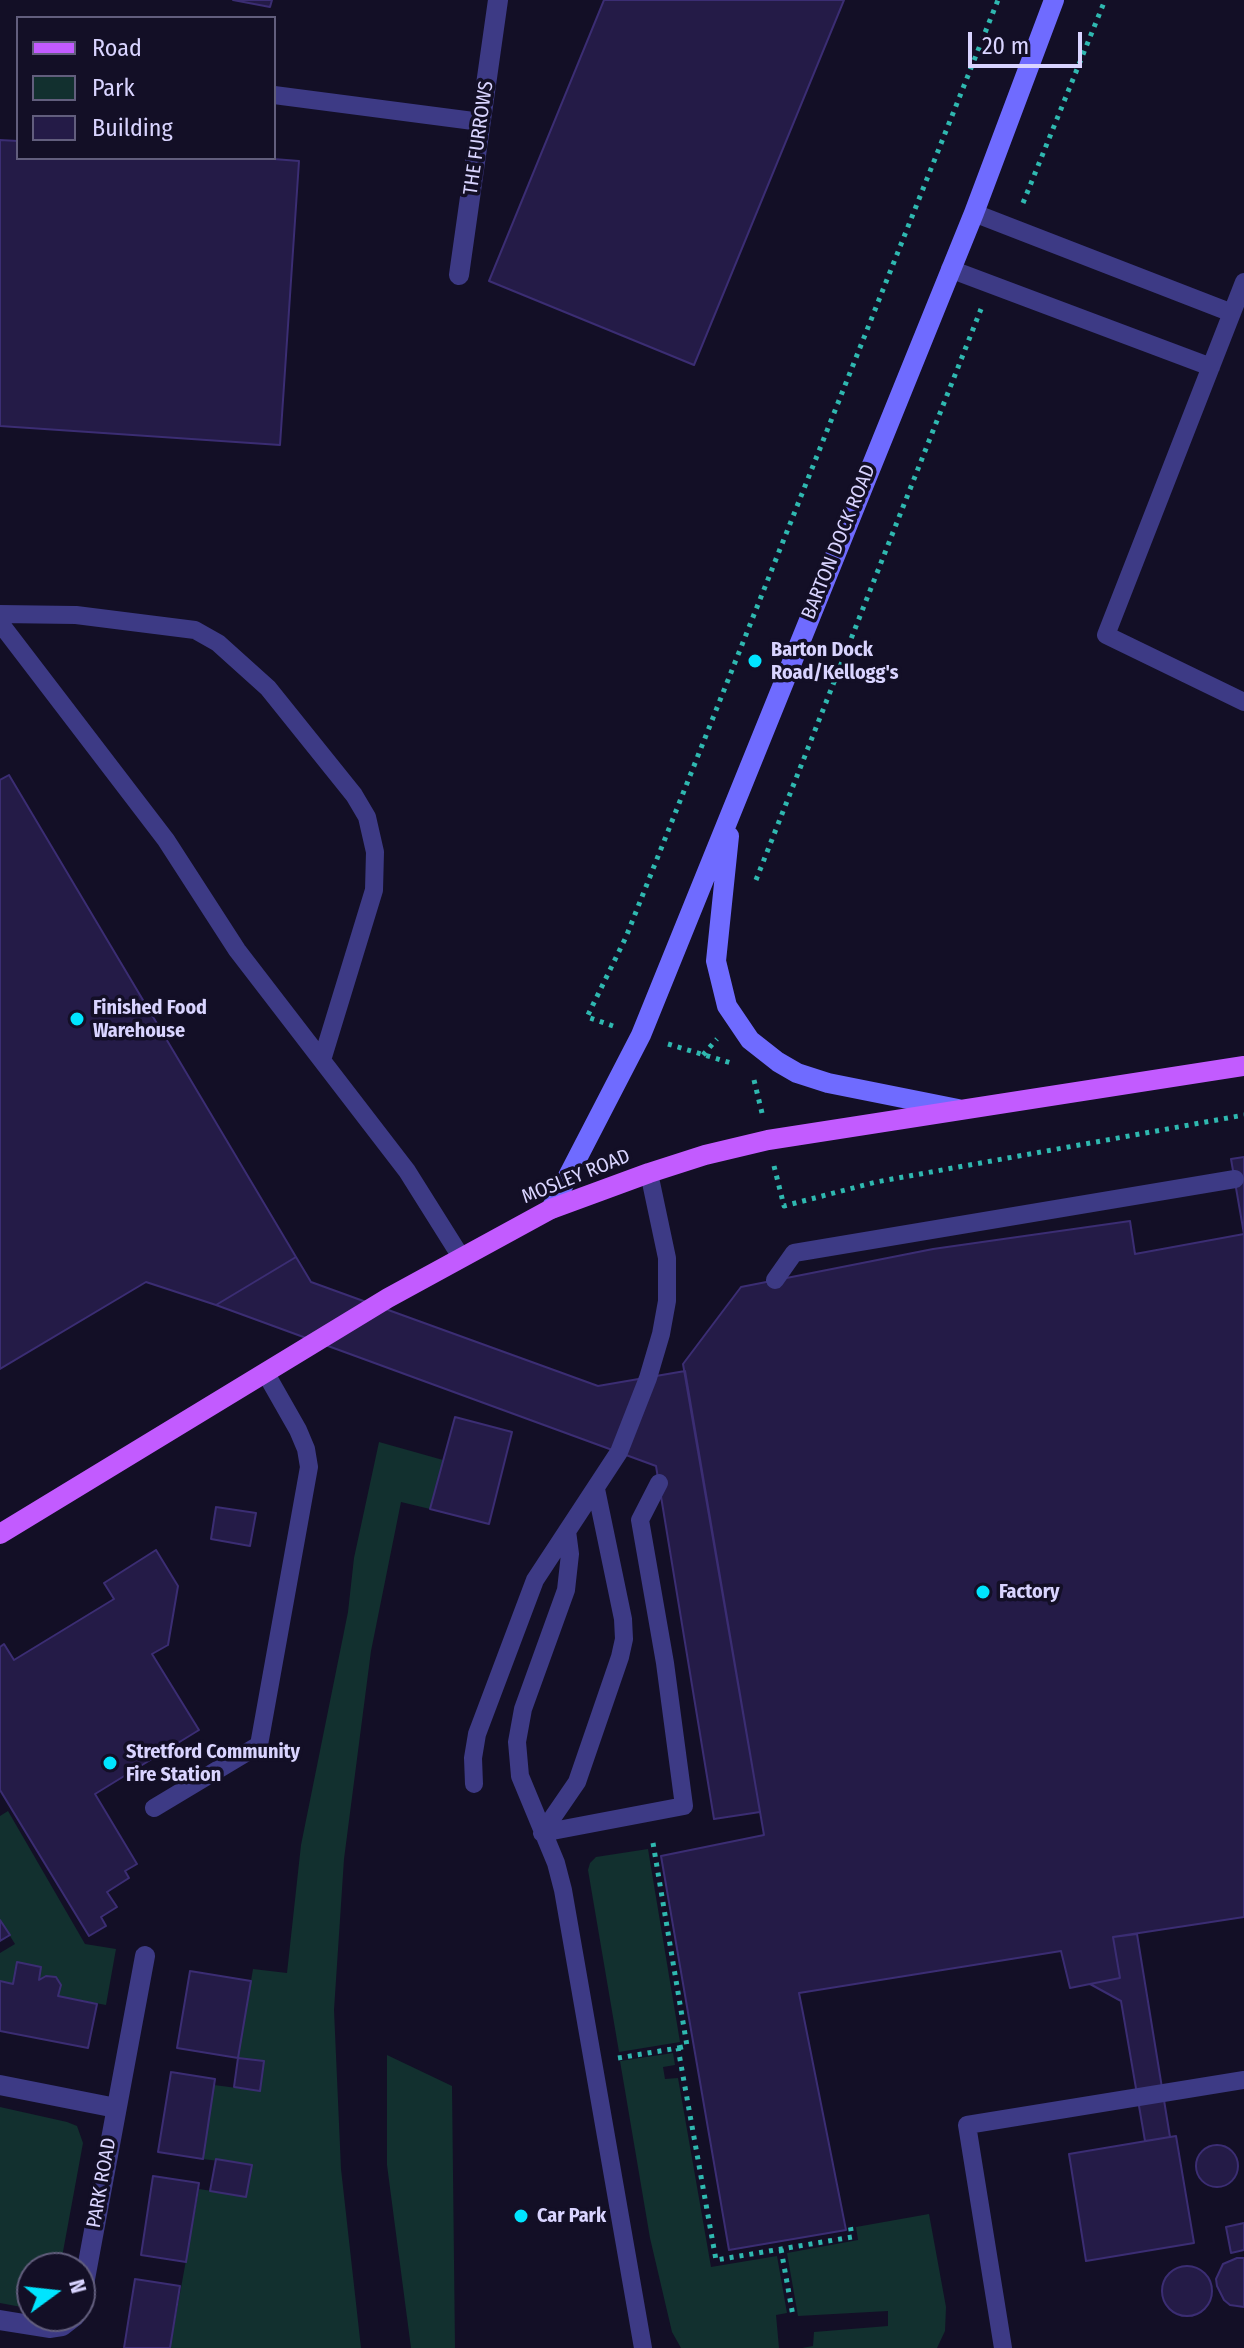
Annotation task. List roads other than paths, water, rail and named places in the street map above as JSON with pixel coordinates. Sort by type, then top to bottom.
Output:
[{"type":"main road","name":"BARTON DOCK ROAD","points":[[551,1209],[641,1035],[974,213],[1054,0]]},
{"type":"main road","points":[[732,808],[716,961],[719,983],[735,1021],[750,1040],[797,1073],[828,1083],[959,1109]]},
{"type":"main road","name":"MOSLEY ROAD","points":[[0,1534],[265,1372],[461,1257],[551,1209],[705,1155],[768,1140],[1244,1066]]},
{"type":"street","name":"THE FURROWS","points":[[459,275],[498,0]]},
{"type":"street","name":"PARK ROAD","points":[[90,2252],[145,1956]]},
{"type":"street","points":[[0,2085],[116,2108]]},
{"type":"lane","points":[[276,95],[481,122]]},
{"type":"lane","points":[[974,213],[1232,313]]},
{"type":"lane","points":[[950,269],[1211,367]]},
{"type":"lane","points":[[1244,282],[1106,635],[1244,702]]},
{"type":"lane","points":[[0,614],[76,615],[195,630],[218,643],[268,688],[354,795],[367,817],[375,852],[374,890],[322,1060]]},
{"type":"lane","points":[[0,623],[166,840],[237,950],[407,1171],[461,1257]]},
{"type":"lane","points":[[474,1784],[474,1753],[484,1711],[535,1580],[619,1452],[658,1344],[667,1301],[667,1258],[649,1173]]},
{"type":"lane","points":[[775,1280],[794,1253],[1235,1179]]},
{"type":"lane","points":[[154,1808],[259,1745],[309,1467],[298,1430],[265,1372]]},
{"type":"lane","points":[[542,1833],[684,1806],[665,1663],[640,1520],[659,1483]]},
{"type":"lane","points":[[542,1833],[577,1782],[624,1639],[623,1619],[596,1489]]},
{"type":"lane","points":[[567,1531],[570,1554],[566,1590],[523,1709],[517,1742],[520,1776],[556,1863],[563,1890],[643,2348]]},
{"type":"lane","points":[[1003,2348],[967,2125],[1244,2080]]},
{"type":"place","name":"Barton Dock Road/Kellogg's","points":[[755,661]]},
{"type":"place","name":"Finished Food Warehouse","points":[[77,1019]]},
{"type":"place","name":"Factory","points":[[983,1592]]},
{"type":"place","name":"Stretford Community Fire Station","points":[[110,1763]]},
{"type":"place","name":"Car Park","points":[[521,2216]]}]
